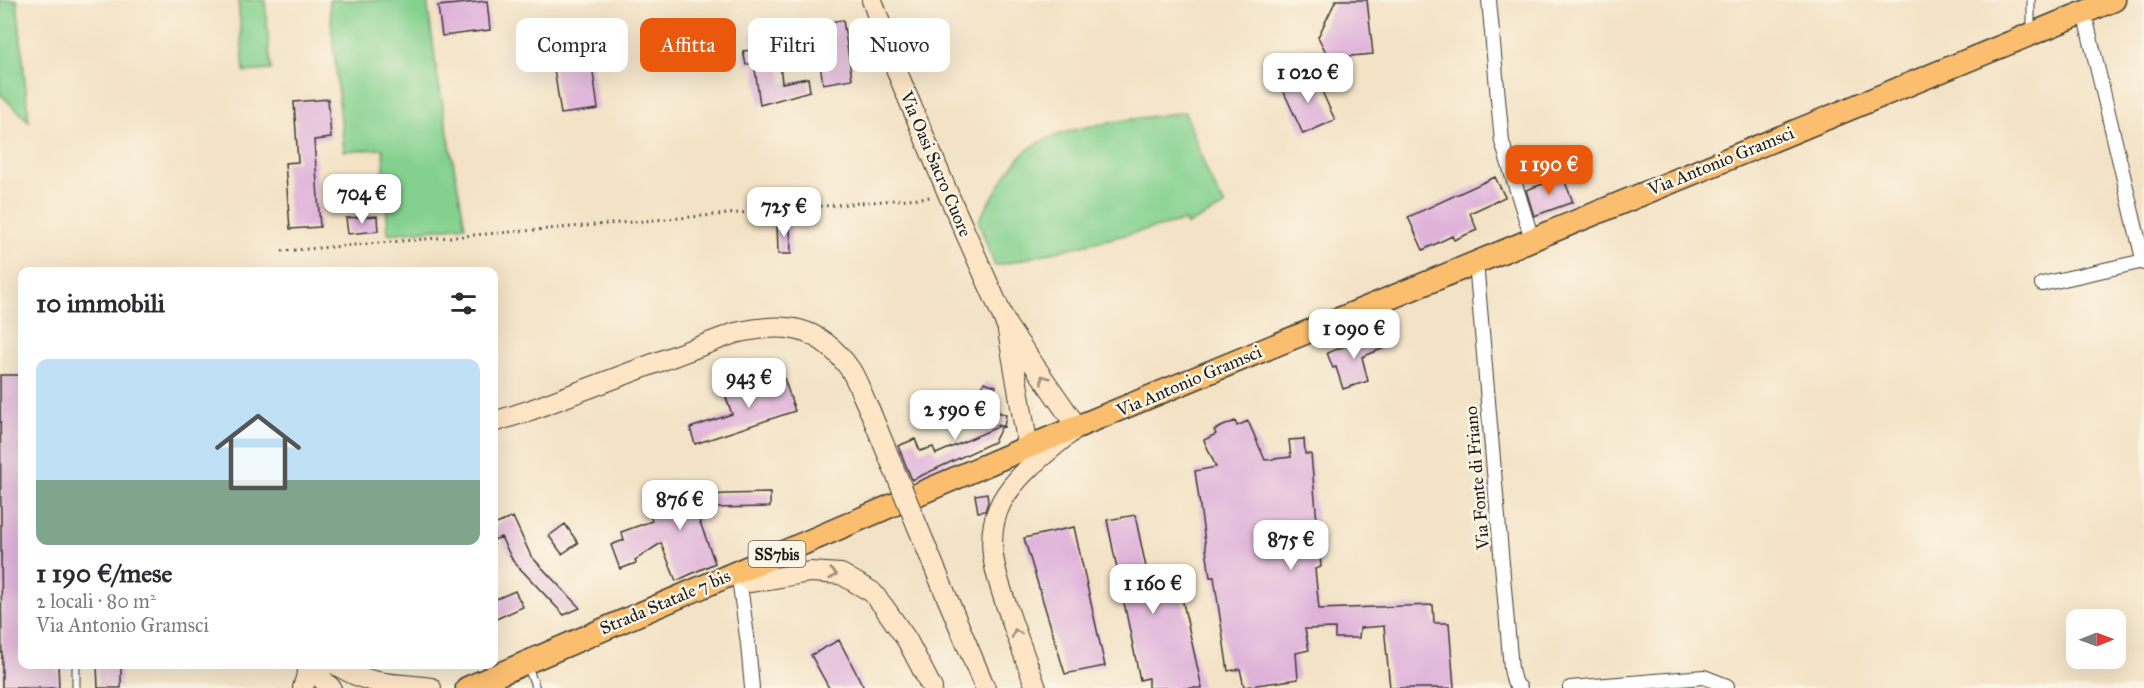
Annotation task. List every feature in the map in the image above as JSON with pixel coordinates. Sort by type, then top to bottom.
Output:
[{"type":"main road","name":"Via Antonio Gramsci","points":[[1029,447],[2114,0]]},
{"type":"main road","name":"Strada Statale 7 bis","points":[[467,688],[1029,447]]},
{"type":"street","name":"Via Oasi Sacro Cuore","points":[[872,0],[898,74],[1007,326],[1077,428]]},
{"type":"street","points":[[1489,0],[1502,142],[1532,239]]},
{"type":"street","points":[[2042,284],[2144,262],[2084,12]]},
{"type":"street","name":"Via Fonte di Friano","points":[[1476,262],[1511,669],[1514,682],[1520,688]]},
{"type":"street","name":"Via Oasi Sacro Cuore","points":[[1007,326],[1029,447]]},
{"type":"street","points":[[498,421],[735,333],[763,327],[791,327],[812,334],[831,348],[850,370],[870,411],[985,688]]},
{"type":"street","points":[[1036,688],[995,573],[992,549],[993,526],[1002,501],[1015,483],[1077,428]]},
{"type":"street","points":[[738,571],[752,688]]},
{"type":"street","points":[[738,571],[751,582],[810,572],[841,574],[872,592],[906,640],[932,688]]},
{"type":"street","points":[[303,688],[309,669]]},
{"type":"street","points":[[319,669],[320,676],[331,688]]},
{"type":"street","points":[[345,669],[371,682],[391,686],[431,688]]},
{"type":"street","points":[[1569,688],[1704,677],[1727,686]]},
{"type":"lane","points":[[2031,0],[2031,34]]},
{"type":"lane","points":[[526,662],[536,688]]},
{"type":"lane","points":[[76,669],[76,688]]},
{"type":"path","points":[[282,251],[949,196]]},
{"type":"green space","points":[[0,0],[17,0],[29,121],[0,94]]},
{"type":"green space","points":[[238,0],[265,0],[271,70],[244,72]]},
{"type":"green space","points":[[329,0],[427,0],[437,73],[465,226],[388,234],[383,149],[344,151]]},
{"type":"green space","points":[[1185,112],[1208,174],[1225,206],[1187,225],[1184,221],[995,266],[978,221],[1004,178],[1022,155],[1053,136],[1075,130],[1098,124]]},
{"type":"building","points":[[1336,0],[1367,0],[1373,54],[1329,58],[1318,37]]},
{"type":"building","points":[[487,1],[490,30],[442,36],[438,6]]},
{"type":"building","points":[[843,20],[849,72],[852,79],[823,84],[821,72],[837,72],[837,21]]},
{"type":"building","points":[[748,50],[748,64],[746,65],[743,51]]},
{"type":"building","points":[[555,72],[593,72],[598,109],[561,114]]},
{"type":"building","points":[[755,72],[781,72],[782,83],[808,78],[810,91],[760,105]]},
{"type":"building","points":[[1314,74],[1335,120],[1303,134],[1282,88]]},
{"type":"building","points":[[328,99],[331,138],[314,140],[320,227],[290,229],[285,163],[298,162],[294,102]]},
{"type":"building","points":[[1495,177],[1505,197],[1470,213],[1477,230],[1454,240],[1452,236],[1423,250],[1408,217]]},
{"type":"building","points":[[1563,177],[1573,202],[1534,216],[1526,190]]},
{"type":"building","points":[[377,216],[378,231],[348,234],[346,218]]},
{"type":"building","points":[[790,222],[791,254],[778,254],[777,223]]},
{"type":"building","points":[[1379,333],[1384,348],[1362,357],[1368,381],[1343,389],[1336,367],[1333,368],[1327,353]]},
{"type":"building","points":[[0,375],[18,375],[18,669],[58,669],[59,688],[2,688]]},
{"type":"building","points":[[783,375],[795,411],[695,444],[690,428],[732,414],[725,395]]},
{"type":"building","points":[[984,382],[996,386],[990,409],[1006,415],[1004,427],[1002,426],[994,442],[912,480],[898,446],[915,439],[920,451],[933,447],[936,454],[1000,426],[974,419]]},
{"type":"building","points":[[1235,421],[1237,426],[1248,421],[1265,460],[1291,457],[1289,440],[1304,439],[1305,454],[1311,454],[1321,567],[1315,569],[1319,609],[1433,605],[1434,623],[1449,623],[1454,688],[1390,688],[1384,626],[1360,628],[1359,638],[1335,638],[1335,628],[1305,629],[1309,650],[1296,653],[1298,679],[1244,687],[1240,669],[1228,671],[1214,577],[1210,577],[1195,471],[1216,467],[1204,440],[1216,434],[1214,430]]},
{"type":"building","points":[[770,493],[770,507],[711,508],[697,514],[715,563],[676,581],[661,543],[635,560],[636,563],[620,569],[611,545],[624,540],[621,532],[652,521],[644,501],[725,494]]},
{"type":"building","points":[[987,493],[988,502],[985,511],[978,512],[975,495]]},
{"type":"building","points":[[1135,515],[1150,586],[1178,580],[1202,688],[1148,688],[1148,678],[1140,680],[1107,520]]},
{"type":"building","points":[[513,517],[531,556],[580,608],[564,615],[513,561],[501,537],[498,538],[498,523]]},
{"type":"building","points":[[565,524],[578,543],[562,554],[549,536]]},
{"type":"building","points":[[1074,527],[1105,666],[1065,674],[1024,538]]},
{"type":"building","points":[[515,591],[523,607],[498,618],[498,598]]},
{"type":"building","points":[[839,640],[864,688],[829,688],[811,655]]},
{"type":"building","points":[[97,669],[121,669],[121,688],[98,688]]}]
